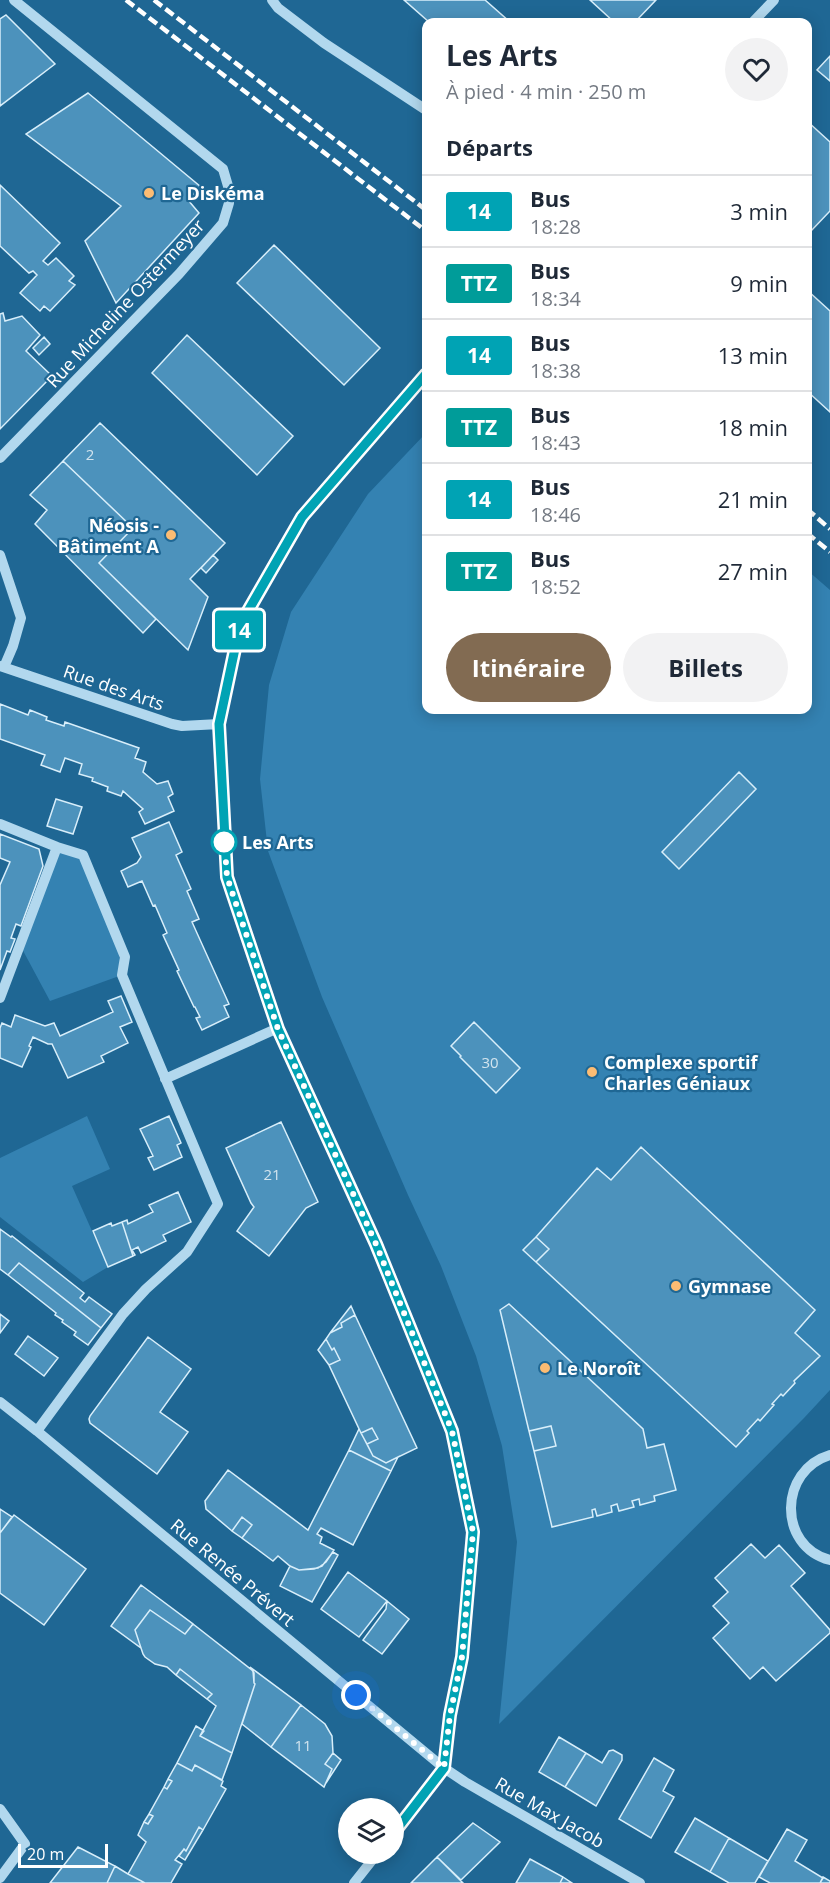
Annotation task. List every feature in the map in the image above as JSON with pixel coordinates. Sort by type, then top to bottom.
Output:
[{"type":"street","name":"Rue Micheline Ostermeyer","points":[[0,458],[179,274],[223,223],[229,203],[228,186],[223,169],[14,0]]},
{"type":"street","points":[[272,0],[278,8],[324,43],[422,107]]},
{"type":"street","points":[[757,18],[774,0]]},
{"type":"street","points":[[404,1820],[444,1768],[450,1715],[462,1657],[473,1532],[452,1431],[376,1244],[278,1029],[227,877],[219,724],[240,625],[302,517],[422,379]]},
{"type":"street","points":[[0,555],[21,618],[13,646],[2,666]]},
{"type":"street","name":"Rue des Arts","points":[[2,666],[172,724],[182,726],[219,724]]},
{"type":"street","points":[[0,824],[83,855],[125,957],[122,975],[218,1204],[187,1252],[146,1289],[123,1314],[37,1431]]},
{"type":"street","points":[[0,998],[57,847]]},
{"type":"street","points":[[165,1079],[278,1029]]},
{"type":"street","name":"Rue Renée Prévert","points":[[0,1402],[444,1768]]},
{"type":"street","points":[[830,1455],[821,1457],[807,1468],[796,1482],[791,1499],[791,1517],[798,1535],[810,1550],[830,1560]]},
{"type":"street","name":"Rue Max Jacob","points":[[444,1768],[639,1883]]},
{"type":"street","points":[[0,1809],[26,1844],[0,1878]]},
{"type":"street","points":[[354,1883],[369,1864]]},
{"type":"shaded area","name":"Complexe sportif Charles Géniaux","points":[[422,437],[422,714],[812,714],[812,574],[830,590],[830,1390],[499,1724],[517,1542],[502,1446],[476,1356],[441,1266],[322,997],[268,851],[260,779],[269,685],[291,612],[368,494]]},
{"type":"shaded area","points":[[57,847],[83,855],[116,933],[122,975],[50,1001],[20,945]]},
{"type":"shaded area","points":[[87,1116],[110,1169],[72,1186],[108,1267],[83,1282],[0,1217],[0,1158]]},
{"type":"building","points":[[404,0],[485,0],[505,18],[424,18]]},
{"type":"building","points":[[590,0],[656,0],[639,18],[610,18]]},
{"type":"building","points":[[6,15],[55,64],[0,106],[0,19]]},
{"type":"building","points":[[830,56],[830,81],[817,70]]},
{"type":"building","name":"Le Diskéma","points":[[88,93],[201,187],[188,200],[199,213],[116,303],[85,241],[121,206],[26,134]]},
{"type":"building","points":[[812,126],[830,142],[830,211],[812,230]]},
{"type":"building","points":[[0,185],[60,243],[43,261],[48,265],[56,258],[74,276],[69,281],[75,285],[50,311],[44,306],[40,311],[20,293],[37,275],[33,271],[29,273],[0,246]]},
{"type":"building","points":[[274,245],[380,348],[344,385],[237,283]]},
{"type":"building","points":[[812,295],[830,311],[830,412],[812,396]]},
{"type":"building","points":[[3,313],[5,321],[22,316],[40,335],[26,351],[52,376],[0,429],[0,314]]},
{"type":"building","points":[[187,335],[293,436],[257,475],[152,373]]},
{"type":"building","points":[[44,337],[50,344],[39,355],[33,348]]},
{"type":"building","name":"Néosis - Bâtiment A","points":[[100,423],[225,543],[190,579],[208,597],[188,650],[99,563],[133,528],[63,461]]},
{"type":"building","points":[[63,461],[133,528],[99,563],[156,619],[143,633],[35,524],[47,510],[30,495]]},
{"type":"building","points":[[213,555],[218,560],[206,573],[201,568]]},
{"type":"building","points":[[0,704],[28,715],[30,710],[47,717],[46,720],[64,726],[65,722],[139,748],[135,758],[146,762],[143,772],[157,784],[168,781],[173,794],[168,797],[174,811],[145,824],[139,812],[143,809],[123,791],[121,796],[107,791],[108,787],[92,781],[93,778],[79,774],[82,764],[65,758],[60,772],[41,765],[45,755],[0,739]]},
{"type":"building","points":[[739,772],[756,789],[679,869],[662,852]]},
{"type":"building","points":[[56,799],[82,807],[73,834],[47,826]]},
{"type":"building","points":[[169,822],[182,852],[176,855],[191,889],[187,891],[199,919],[192,922],[229,1004],[224,1006],[229,1017],[202,1030],[196,1018],[200,1017],[177,971],[179,970],[163,935],[167,933],[155,905],[153,906],[142,881],[128,887],[121,871],[137,863],[141,857],[132,838]]},
{"type":"building","points":[[0,834],[39,849],[43,866],[21,926],[16,924],[11,938],[15,939],[10,952],[7,951],[0,970],[0,885],[10,862],[0,858]]},
{"type":"building","points":[[121,996],[132,1022],[120,1027],[128,1043],[101,1056],[104,1062],[68,1078],[52,1044],[33,1037],[22,1067],[0,1058],[0,1028],[2,1023],[11,1027],[15,1015],[45,1026],[54,1023],[60,1036],[113,1012],[108,1001]]},
{"type":"building","points":[[474,1022],[520,1068],[496,1093],[451,1046]]},
{"type":"building","points":[[169,1116],[181,1143],[177,1145],[182,1157],[154,1170],[148,1158],[153,1156],[140,1129]]},
{"type":"building","points":[[281,1122],[318,1202],[306,1208],[269,1256],[237,1231],[254,1207],[226,1148]]},
{"type":"building","name":"Gymnase","points":[[641,1147],[815,1310],[795,1333],[820,1356],[794,1381],[795,1383],[783,1396],[781,1394],[760,1421],[758,1419],[747,1431],[749,1433],[736,1447],[536,1262],[549,1249],[536,1237],[597,1168],[611,1180]]},
{"type":"building","points":[[178,1192],[191,1222],[163,1235],[166,1241],[141,1253],[138,1247],[132,1250],[135,1255],[133,1256],[122,1222],[127,1220],[128,1224],[153,1212],[149,1205]]},
{"type":"building","points":[[122,1222],[133,1256],[108,1267],[93,1231],[111,1223],[112,1226]]},
{"type":"building","points":[[0,1229],[84,1293],[80,1298],[85,1302],[89,1297],[112,1314],[101,1328],[19,1263],[8,1275],[0,1269]]},
{"type":"building","points":[[536,1237],[549,1249],[536,1262],[523,1250]]},
{"type":"building","points":[[19,1263],[101,1328],[88,1345],[74,1335],[76,1332],[62,1322],[63,1320],[55,1315],[56,1313],[8,1275]]},
{"type":"building","name":"Le Noroît","points":[[509,1304],[643,1429],[647,1448],[664,1444],[676,1490],[654,1496],[655,1501],[640,1505],[639,1499],[632,1501],[634,1507],[619,1511],[617,1504],[611,1506],[612,1512],[597,1516],[595,1509],[592,1510],[593,1517],[552,1527],[534,1451],[556,1446],[551,1426],[529,1431],[500,1310]]},
{"type":"building","points":[[351,1306],[355,1315],[341,1323],[342,1327],[330,1333]]},
{"type":"building","points":[[0,1314],[9,1321],[0,1333]]},
{"type":"building","points":[[355,1315],[417,1448],[386,1463],[373,1456],[367,1444],[378,1439],[372,1428],[361,1433],[329,1365],[340,1360],[326,1339],[330,1333],[342,1327],[341,1323]]},
{"type":"building","points":[[28,1336],[58,1358],[44,1376],[15,1354]]},
{"type":"building","points":[[148,1337],[191,1369],[160,1412],[188,1432],[157,1474],[90,1423],[89,1419]]},
{"type":"building","points":[[326,1339],[340,1360],[329,1365],[318,1350]]},
{"type":"building","points":[[551,1426],[556,1446],[534,1451],[529,1431]]},
{"type":"building","points":[[372,1428],[378,1439],[367,1444],[361,1433]]},
{"type":"building","points":[[359,1429],[373,1456],[386,1463],[398,1457],[391,1471],[349,1450]]},
{"type":"building","points":[[349,1450],[391,1471],[353,1545],[321,1528],[317,1534],[322,1537],[320,1543],[334,1550],[326,1562],[318,1568],[299,1570],[278,1556],[273,1561],[242,1538],[252,1525],[242,1517],[232,1531],[206,1509],[205,1501],[228,1470],[308,1530]]},
{"type":"building","points":[[0,1509],[12,1517],[0,1533]]},
{"type":"building","points":[[14,1515],[86,1569],[44,1625],[0,1593],[0,1533]]},
{"type":"building","points":[[242,1517],[252,1525],[242,1538],[232,1531]]},
{"type":"building","points":[[751,1544],[765,1558],[779,1545],[805,1573],[791,1586],[830,1630],[830,1633],[776,1681],[763,1667],[750,1679],[713,1638],[729,1623],[713,1606],[728,1592],[715,1578]]},
{"type":"building","points":[[333,1552],[338,1555],[312,1602],[280,1586],[290,1566],[299,1570],[314,1569],[322,1566]]},
{"type":"building","points":[[348,1572],[387,1601],[359,1637],[321,1609]]},
{"type":"building","points":[[141,1585],[193,1624],[185,1634],[150,1610],[135,1630],[141,1648],[111,1626]]},
{"type":"building","points":[[387,1601],[409,1619],[382,1654],[363,1640],[386,1609]]},
{"type":"building","points":[[150,1610],[185,1634],[193,1624],[253,1671],[255,1684],[232,1753],[200,1736],[216,1706],[207,1699],[212,1694],[180,1669],[176,1675],[167,1667],[155,1664],[143,1654],[135,1630]]},
{"type":"building","points":[[250,1667],[301,1705],[271,1747],[242,1724],[255,1684],[254,1673]]},
{"type":"building","points":[[180,1669],[212,1694],[207,1699],[176,1675]]},
{"type":"building","points":[[301,1705],[325,1724],[332,1736],[333,1753],[325,1764],[332,1769],[324,1787],[271,1747]]},
{"type":"building","points":[[196,1726],[204,1731],[200,1736],[232,1753],[222,1780],[195,1765],[192,1771],[177,1763]]},
{"type":"building","points":[[559,1737],[586,1753],[565,1787],[539,1772]]},
{"type":"building","points":[[613,1750],[622,1755],[622,1760],[596,1806],[565,1787],[586,1753],[602,1763],[609,1751]]},
{"type":"building","points":[[333,1753],[341,1760],[326,1783],[332,1769],[325,1764]]},
{"type":"building","points":[[654,1758],[674,1770],[663,1791],[674,1797],[651,1838],[619,1819]]},
{"type":"building","points":[[177,1763],[192,1771],[195,1765],[223,1781],[221,1786],[226,1789],[203,1830],[199,1827],[186,1851],[184,1849],[175,1860],[182,1864],[171,1883],[145,1883],[128,1874],[146,1842],[138,1835],[144,1822],[148,1824],[153,1816],[149,1814],[164,1787],[167,1789],[172,1781],[168,1779]]},
{"type":"building","points":[[168,1779],[172,1781],[167,1789],[164,1787]]},
{"type":"building","points":[[149,1814],[153,1816],[148,1824],[144,1822]]},
{"type":"building","points":[[695,1818],[729,1838],[710,1872],[675,1852]]},
{"type":"building","points":[[473,1823],[500,1842],[461,1880],[437,1857]]},
{"type":"building","points":[[199,1827],[203,1830],[185,1860],[179,1856],[184,1849],[186,1851]]},
{"type":"building","points":[[787,1829],[807,1840],[795,1861],[823,1878],[820,1883],[770,1883],[759,1877]]},
{"type":"building","points":[[729,1838],[768,1861],[755,1883],[729,1883],[710,1872]]},
{"type":"building","points":[[78,1847],[115,1866],[107,1883],[50,1883]]},
{"type":"building","points":[[437,1857],[463,1883],[411,1883]]},
{"type":"building","points":[[530,1859],[563,1877],[560,1883],[516,1883]]},
{"type":"building","points":[[115,1866],[128,1874],[145,1883],[107,1883]]},
{"type":"building","points":[[563,1877],[572,1883],[560,1883]]},
{"type":"building","points":[[823,1877],[830,1881],[830,1883],[820,1883]]},
{"type":"railway","points":[[126,0],[422,228]]},
{"type":"railway","points":[[154,0],[422,207]]},
{"type":"railway","points":[[812,513],[830,529]]},
{"type":"railway","points":[[812,537],[830,552]]},
{"type":"bus line","name":"14","points":[[404,1820],[444,1768],[450,1715],[462,1657],[473,1532],[452,1431],[366,1219],[278,1029],[227,877],[219,724],[240,625],[302,517],[422,379]]},
{"type":"place","name":"Le Diskéma","points":[[149,193]]},
{"type":"place","name":"Néosis - Bâtiment A","points":[[171,535]]},
{"type":"place","name":"Les Arts","points":[[224,842]]},
{"type":"place","name":"Complexe sportif Charles Géniaux","points":[[592,1072]]},
{"type":"place","name":"Gymnase","points":[[676,1286]]},
{"type":"place","name":"Le Noroît","points":[[545,1368]]},
{"type":"route","points":[[224,842],[224,836],[227,877],[278,1029],[366,1219],[452,1431],[473,1532],[462,1657],[450,1715],[444,1768],[356,1695]]}]
